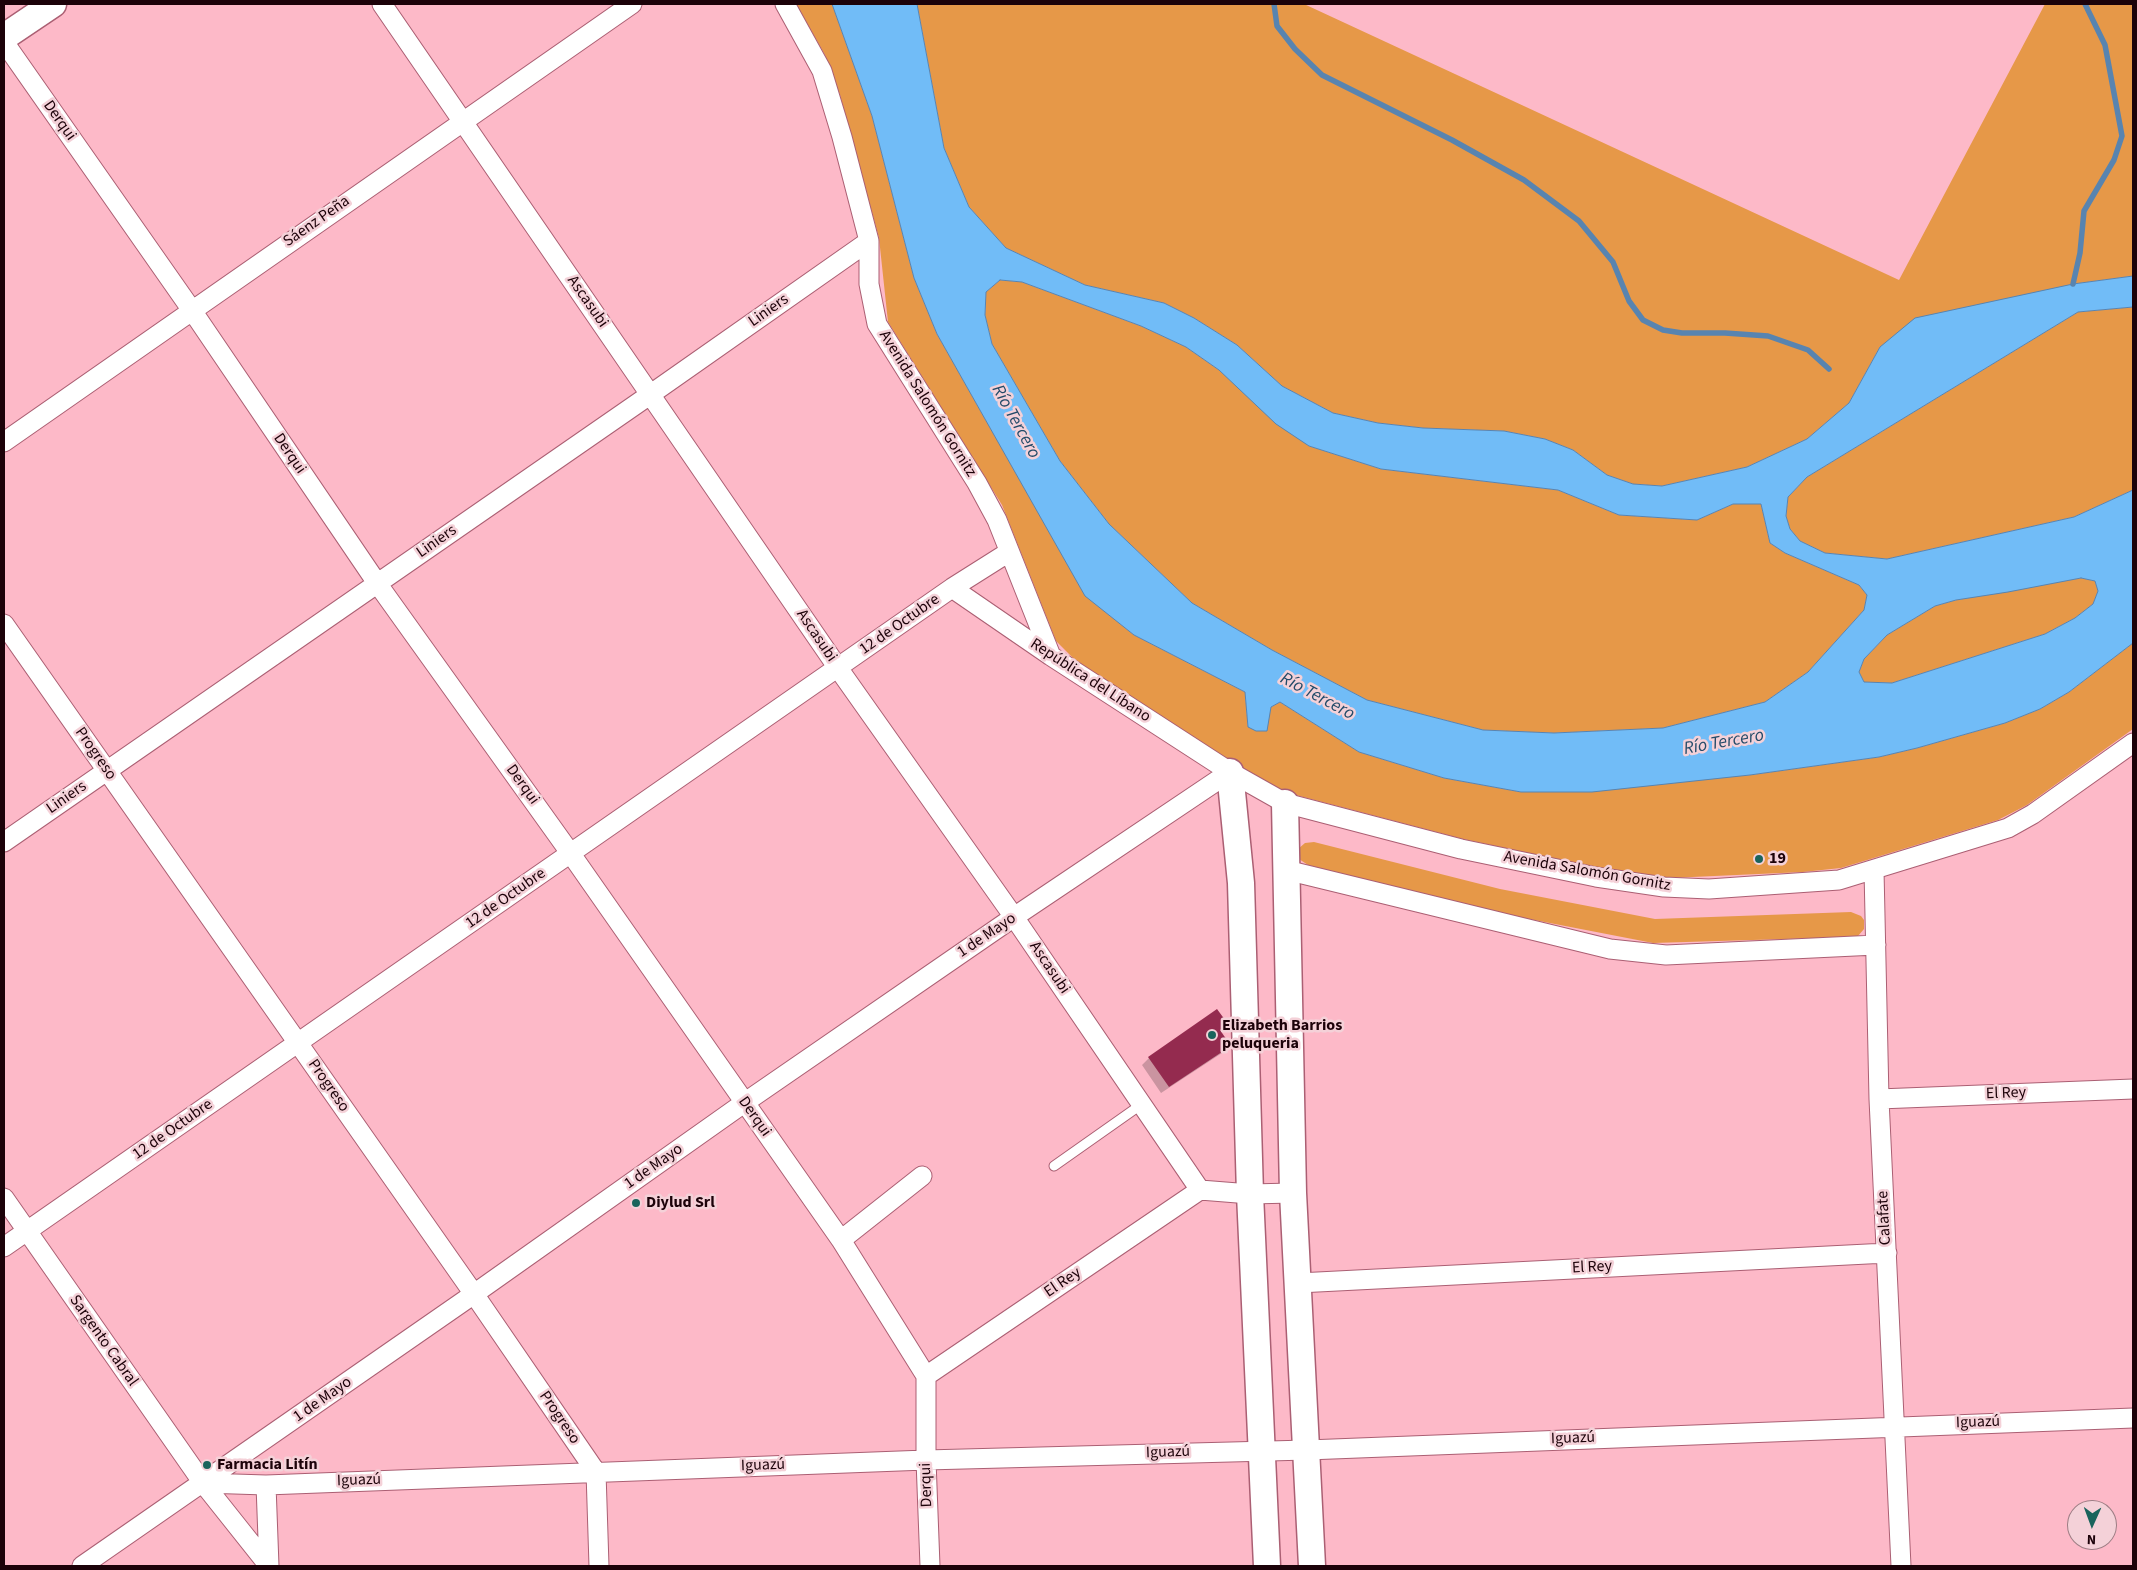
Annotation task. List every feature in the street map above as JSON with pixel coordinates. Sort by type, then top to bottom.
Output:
[{"type":"main road","points":[[4,37],[52,4]]},
{"type":"main road","points":[[1230,772],[1241,883],[1250,1194],[1267,1566]]},
{"type":"main road","points":[[1285,803],[1294,1193],[1312,1566]]},
{"type":"street","name":"Ascasubi","points":[[382,4],[838,668],[1014,917],[1200,1190]]},
{"type":"street","name":"Sáenz Peña","points":[[4,442],[191,309],[632,4]]},
{"type":"street","name":"Avenida Salomón Gornitz","points":[[785,4],[822,71],[869,241],[869,284],[877,324],[977,483],[997,520],[1051,656]]},
{"type":"street","name":"Derqui","points":[[4,42],[191,309],[377,583],[571,854],[840,1240],[926,1376],[926,1460],[930,1566]]},
{"type":"street","name":"Liniers","points":[[4,842],[869,241]]},
{"type":"street","name":"12 de Octubre","points":[[4,1247],[952,588],[1009,552]]},
{"type":"street","name":"República del Líbano","points":[[952,588],[1051,656],[1230,772]]},
{"type":"street","name":"Progreso","points":[[4,624],[474,1294],[596,1472]]},
{"type":"street","name":"Avenida Salomón Gornitz","points":[[1230,772],[1285,803],[1461,849],[1596,877],[1664,887],[1709,890],[1839,880],[2008,828],[2021,822],[2133,743]]},
{"type":"street","name":"1 de Mayo","points":[[82,1566],[474,1294],[744,1103],[1014,917],[1230,772]]},
{"type":"street","points":[[1286,870],[1610,949],[1666,955],[1876,946]]},
{"type":"street","name":"Calafate","points":[[1874,870],[1879,1099],[1901,1566]]},
{"type":"street","name":"El Rey","points":[[1879,1099],[2133,1089]]},
{"type":"street","points":[[840,1240],[922,1176]]},
{"type":"street","points":[[1200,1190],[1250,1194],[1294,1193]]},
{"type":"street","name":"El Rey","points":[[926,1376],[1200,1190]]},
{"type":"street","name":"Sargento Cabral","points":[[4,1198],[203,1483],[269,1566]]},
{"type":"street","name":"El Rey","points":[[1298,1283],[1887,1253]]},
{"type":"street","name":"Iguazú","points":[[203,1483],[266,1485],[926,1460],[1307,1450],[1895,1425],[2133,1418]]},
{"type":"street","points":[[596,1472],[599,1566]]},
{"type":"street","points":[[266,1485],[269,1566]]},
{"type":"lane","points":[[1054,1166],[1142,1104]]},
{"type":"shaded area","points":[[796,4],[832,4],[872,116],[914,278],[937,334],[1085,595],[1134,635],[1245,692],[1248,727],[1268,715],[1271,707],[1280,702],[1359,752],[1444,778],[1521,792],[1750,775],[1879,757],[2005,723],[2040,709],[2069,692],[2133,643],[2133,729],[2027,805],[1998,820],[1841,868],[1803,872],[1670,878],[1598,868],[1463,839],[1288,793],[1271,786],[1077,662],[1056,641],[1002,505],[888,322],[879,238],[840,95],[825,55]]},
{"type":"shaded area","points":[[917,4],[1304,4],[1899,280],[2045,4],[2133,4],[2133,276],[2073,284],[1880,347],[1849,403],[1807,439],[1747,467],[1662,486],[1633,484],[1607,475],[1573,450],[1545,439],[1504,431],[1423,428],[1378,423],[1333,413],[1282,386],[1237,345],[1194,318],[1164,303],[1085,285],[1006,248],[969,207],[944,148]]},
{"type":"shaded area","points":[[1000,280],[1022,282],[1141,326],[1186,347],[1219,370],[1309,446],[1381,469],[1558,490],[1619,515],[1697,520],[1733,504],[1761,504],[1770,543],[1785,553],[1859,585],[1867,595],[1864,610],[1808,672],[1765,702],[1663,728],[1554,733],[1483,730],[1367,700],[1272,650],[1192,603],[1109,524],[1060,461],[992,344],[985,315],[986,292]]},
{"type":"shaded area","points":[[2133,307],[2133,490],[2074,517],[1887,559],[1825,553],[1800,541],[1790,529],[1786,516],[1788,497],[1807,477],[2078,312]]},
{"type":"shaded area","points":[[2081,578],[2095,581],[2098,591],[2093,604],[2075,618],[2045,634],[1892,683],[1864,682],[1859,672],[1864,659],[1887,635],[1935,606],[1956,600]]},
{"type":"shaded area","points":[[1314,842],[1500,889],[1655,919],[1851,912],[1861,916],[1864,920],[1864,929],[1858,936],[1852,937],[1653,943],[1493,912],[1308,865],[1299,859],[1298,849],[1305,843]]},
{"type":"water","name":"Río Tercero","points":[[832,4],[917,4],[944,148],[969,207],[1006,248],[1085,285],[1164,303],[1194,318],[1237,345],[1282,386],[1333,413],[1378,423],[1423,428],[1504,431],[1545,439],[1573,450],[1607,475],[1633,484],[1662,486],[1747,467],[1807,439],[1849,403],[1880,347],[1915,318],[2073,284],[2133,276],[2133,307],[2078,312],[1807,477],[1788,497],[1786,516],[1790,529],[1800,541],[1825,553],[1887,559],[2074,517],[2133,490],[2133,643],[2069,692],[2040,709],[2005,723],[1917,748],[1879,757],[1750,775],[1592,792],[1521,792],[1444,778],[1359,752],[1280,702],[1271,707],[1267,731],[1256,731],[1248,727],[1245,692],[1134,635],[1085,596],[937,334],[914,278],[872,116]],"holes":[[[1000,280],[1022,282],[1141,326],[1186,347],[1219,370],[1276,424],[1309,446],[1381,469],[1558,490],[1619,515],[1697,520],[1733,504],[1761,504],[1770,543],[1785,553],[1859,585],[1867,595],[1864,610],[1808,672],[1765,702],[1663,728],[1554,733],[1483,730],[1367,700],[1272,650],[1192,603],[1109,524],[1060,461],[992,344],[985,315],[986,292]],[[2081,578],[2095,581],[2098,591],[2093,604],[2075,618],[2045,634],[1892,683],[1864,682],[1859,672],[1864,659],[1887,635],[1935,606],[1956,600]]]},
{"type":"building","points":[[1217,1009],[1228,1024],[1220,1030],[1231,1046],[1169,1087],[1148,1057]]},
{"type":"waterway","points":[[1274,4],[1277,26],[1295,49],[1322,75],[1452,140],[1524,180],[1579,221],[1613,262],[1629,301],[1643,320],[1663,330],[1682,333],[1768,336],[1808,350],[1829,369]]},
{"type":"waterway","points":[[2073,284],[2080,253],[2084,211],[2114,160],[2122,136],[2105,45],[2085,4]]},
{"type":"place","name":"19","points":[[1759,859]]},
{"type":"place","name":"Elizabeth Barrios peluqueria","points":[[1212,1035]]},
{"type":"place","name":"Diylud Srl","points":[[636,1203]]},
{"type":"place","name":"Farmacia Litín","points":[[207,1465]]}]
